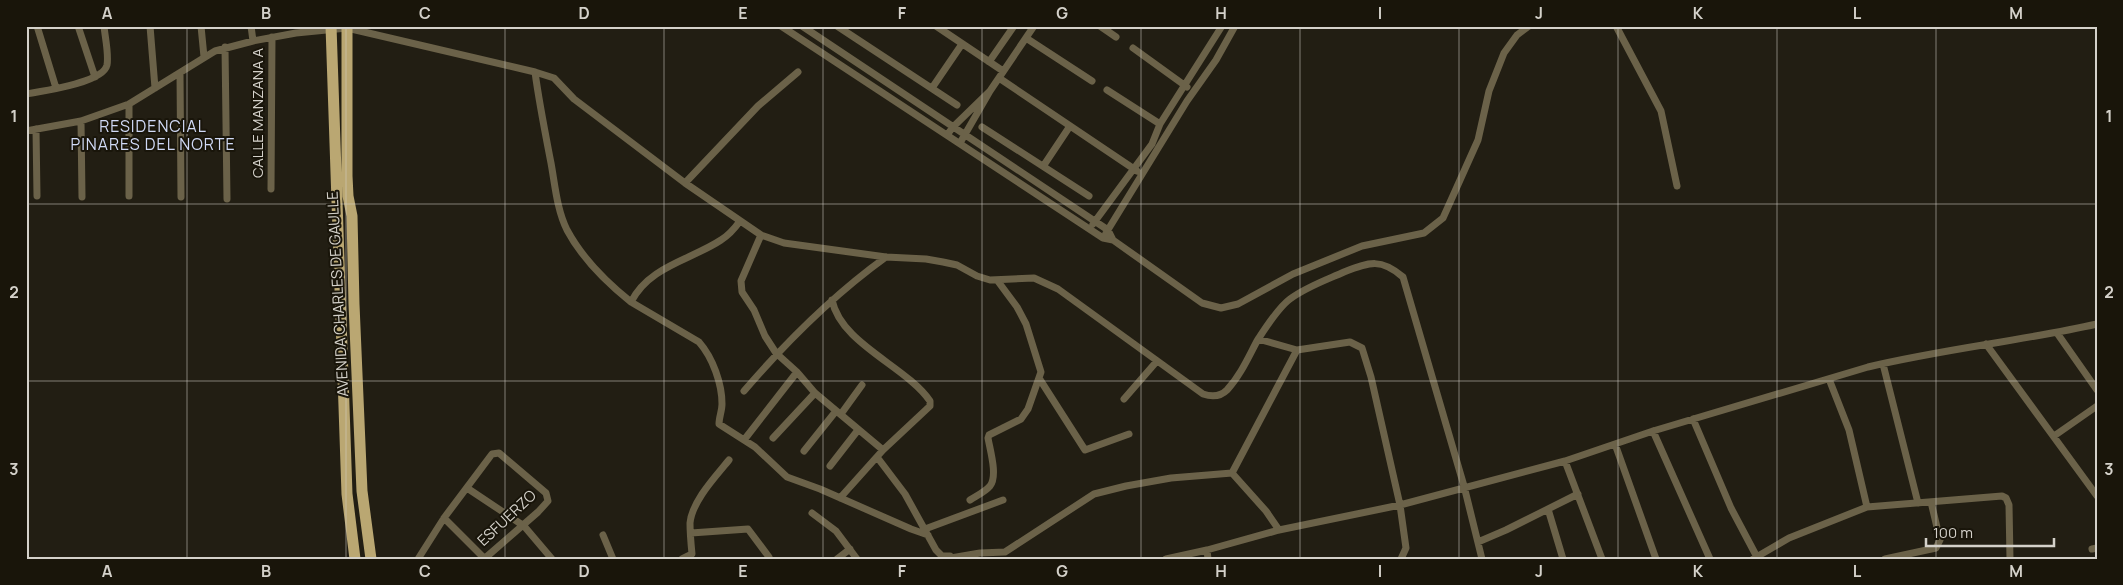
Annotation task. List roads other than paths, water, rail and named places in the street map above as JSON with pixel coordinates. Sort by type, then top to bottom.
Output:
[{"type":"main road","name":"AVENIDA CHARLES DE GAULLE","points":[[347,27],[347,176],[352,216],[362,491],[371,559]]},
{"type":"main road","name":"AVENIDA CHARLES DE GAULLE","points":[[331,28],[346,467],[355,559]]},
{"type":"street","points":[[37,26],[56,88]]},
{"type":"street","points":[[78,26],[95,77]]},
{"type":"street","points":[[26,94],[56,88],[95,77],[104,72],[108,64],[104,26]]},
{"type":"street","points":[[150,26],[155,88]]},
{"type":"street","points":[[201,26],[204,56]]},
{"type":"street","points":[[251,26],[252,41]]},
{"type":"street","points":[[781,26],[1103,238],[1113,240],[1202,303],[1221,308],[1238,304],[1293,274],[1362,246],[1424,233],[1443,218],[1478,140],[1488,90],[1504,53],[1517,35],[1529,26]]},
{"type":"street","points":[[802,26],[1108,230],[1113,240]]},
{"type":"street","points":[[838,26],[957,105]]},
{"type":"street","points":[[936,26],[989,62],[1001,74],[1070,126],[1143,175]]},
{"type":"street","points":[[989,62],[1014,26]]},
{"type":"street","points":[[1100,26],[1116,36]]},
{"type":"street","points":[[1090,229],[1135,170],[1152,144],[1160,124],[1222,26]]},
{"type":"street","points":[[1103,238],[1193,91],[1216,60],[1235,26]]},
{"type":"street","points":[[1616,26],[1661,111],[1677,186]]},
{"type":"street","points":[[26,132],[81,121],[129,104],[204,56],[225,47],[272,37],[347,27],[554,78],[574,99],[685,183],[761,235],[784,243],[886,257],[926,258],[957,266],[990,280],[1034,278],[1044,282],[1058,289],[1202,394],[1219,396],[1227,390],[1242,369],[1258,339],[1288,300],[1319,283],[1365,264],[1382,263],[1403,277],[1464,486],[1482,559]]},
{"type":"street","points":[[960,143],[990,91],[1032,27]]},
{"type":"street","name":"CALLE MANZANA A","points":[[271,189],[272,37]]},
{"type":"street","points":[[1026,38],[1092,81]]},
{"type":"street","points":[[932,88],[962,44]]},
{"type":"street","points":[[225,47],[226,199]]},
{"type":"street","points":[[1132,48],[1193,91]]},
{"type":"street","points":[[535,72],[540,109],[556,190],[562,216],[568,230],[604,279],[630,302],[699,342],[705,349],[715,371],[722,402],[720,424],[755,447],[787,477],[926,532],[1003,500]]},
{"type":"street","points":[[685,183],[758,106],[798,72]]},
{"type":"street","points":[[180,73],[181,197]]},
{"type":"street","points":[[1107,90],[1160,124]]},
{"type":"street","points":[[947,135],[953,126],[990,91]]},
{"type":"street","points":[[129,104],[129,196]]},
{"type":"street","points":[[81,121],[82,197]]},
{"type":"street","points":[[982,126],[1044,165],[1088,196]]},
{"type":"street","points":[[1044,165],[1070,126]]},
{"type":"street","points":[[36,129],[37,196]]},
{"type":"street","points":[[630,302],[646,282],[665,267],[721,240],[740,221]]},
{"type":"street","points":[[761,235],[741,282],[741,289],[754,310],[764,336],[776,353],[797,372],[815,393],[883,450]]},
{"type":"street","points":[[744,392],[776,353],[819,310],[886,257]]},
{"type":"street","points":[[970,500],[990,486],[994,478],[988,438],[990,435],[1021,419],[1028,409],[1041,372],[1026,324],[1017,307],[997,280]]},
{"type":"street","points":[[832,300],[834,312],[855,335],[868,348],[915,384],[930,401],[930,406],[883,450],[840,498]]},
{"type":"street","points":[[1166,559],[1279,530],[1400,505],[1464,486],[1565,461],[1653,431],[1883,364],[2097,324]]},
{"type":"street","points":[[2057,333],[2097,390]]},
{"type":"street","points":[[1258,339],[1298,350],[1350,342],[1362,348],[1371,377],[1400,505],[1406,548],[1401,559]]},
{"type":"street","points":[[1986,344],[2097,496]]},
{"type":"street","points":[[1232,473],[1298,350]]},
{"type":"street","points":[[1124,399],[1157,361]]},
{"type":"street","points":[[1883,364],[1918,503]]},
{"type":"street","points":[[744,440],[797,372]]},
{"type":"street","points":[[1039,378],[1085,450],[1129,434]]},
{"type":"street","points":[[1829,379],[1849,430],[1867,507]]},
{"type":"street","points":[[804,451],[862,385]]},
{"type":"street","points":[[773,438],[815,393]]},
{"type":"street","points":[[2054,436],[2097,406]]},
{"type":"street","points":[[1693,419],[1731,508],[1756,558],[1790,538],[1867,507],[2002,496],[2006,498],[2009,505],[2010,559]]},
{"type":"street","points":[[830,466],[858,430]]},
{"type":"street","points":[[1653,431],[1710,559]]},
{"type":"street","points":[[1615,444],[1656,559]]},
{"type":"street","name":"ESFUERZO","points":[[466,488],[492,454],[500,453],[546,493],[548,497],[548,503],[484,559]]},
{"type":"street","points":[[877,457],[905,494],[936,550],[942,556],[951,558],[1006,555],[1094,494],[1171,478],[1232,473]]},
{"type":"street","points":[[682,559],[692,554],[690,533],[693,513],[708,484],[729,460]]},
{"type":"street","points":[[1565,461],[1602,559]]},
{"type":"street","points":[[1232,473],[1266,511],[1279,530]]},
{"type":"street","points":[[418,559],[466,488],[523,525],[552,559]]},
{"type":"street","points":[[1478,542],[1578,494]]},
{"type":"street","points":[[1885,559],[1936,548],[1939,545],[1940,540],[1931,502]]},
{"type":"street","points":[[1548,509],[1563,559]]},
{"type":"street","points":[[812,513],[836,531],[857,559]]},
{"type":"street","points":[[444,518],[484,559]]},
{"type":"street","points":[[690,533],[748,529],[769,557]]},
{"type":"street","points":[[603,535],[614,559]]},
{"type":"street","points":[[837,559],[850,549]]},
{"type":"street","points":[[1207,550],[1208,559]]},
{"type":"district","name":"RESIDENCIAL PINARES DEL NORTE","points":[[153,135]]}]
